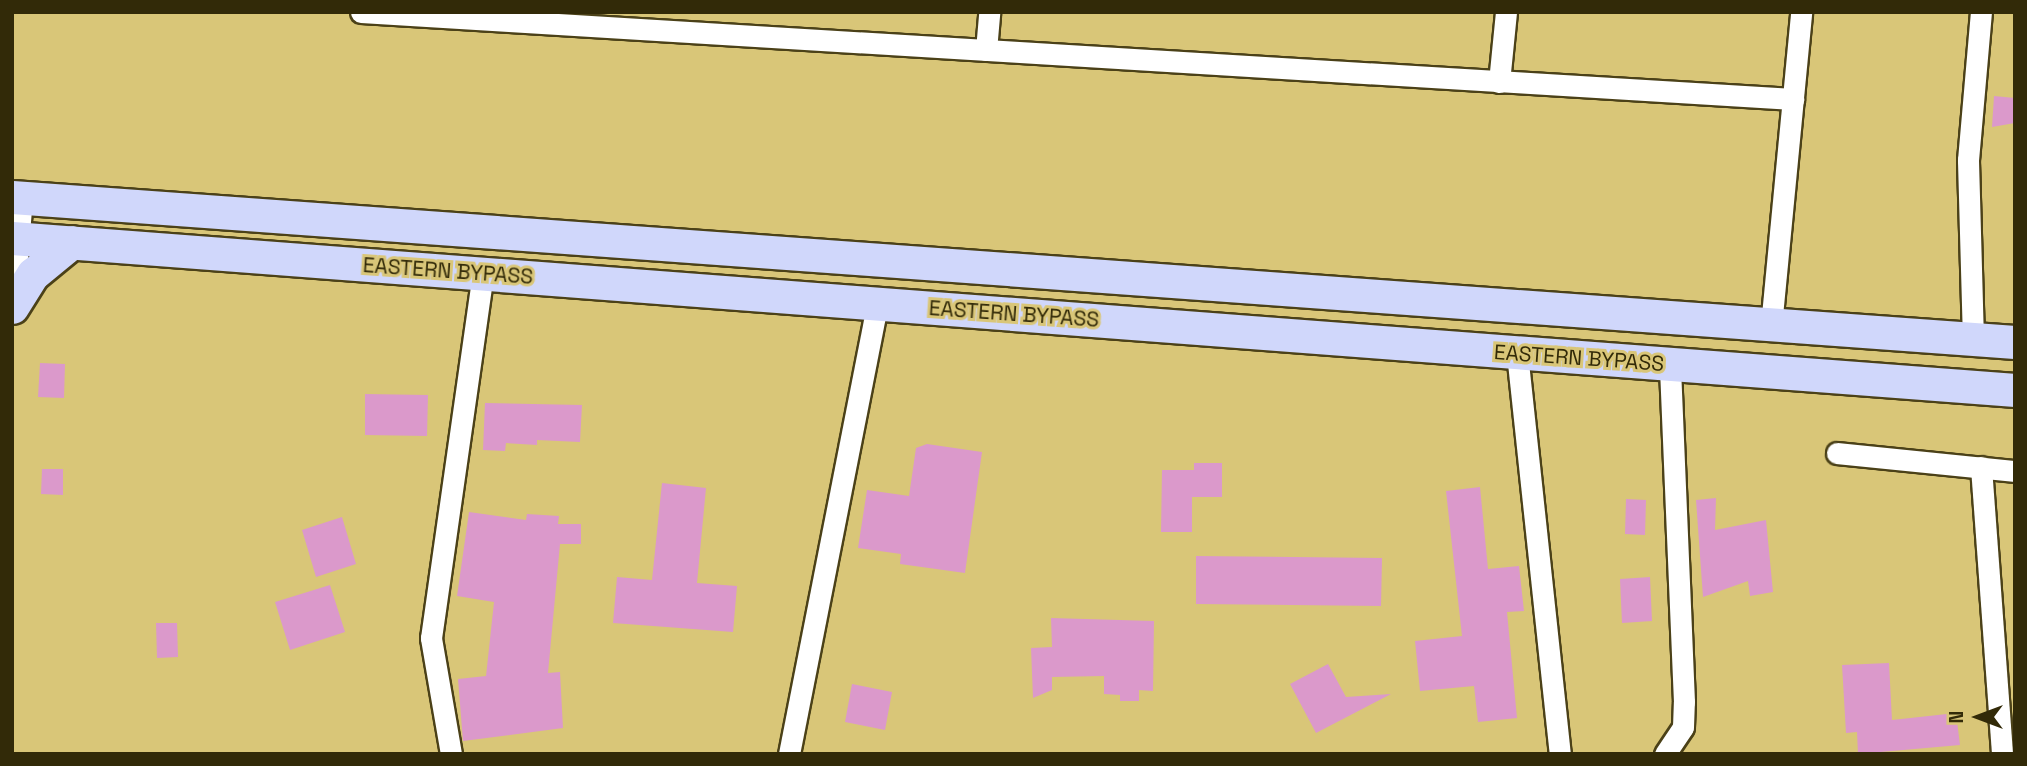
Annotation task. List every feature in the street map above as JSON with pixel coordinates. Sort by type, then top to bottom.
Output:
[{"type":"main road","points":[[15,197],[2015,342]]},
{"type":"main road","points":[[12,307],[33,274],[72,243]]},
{"type":"main road","name":"EASTERN BYPASS","points":[[13,248],[72,243],[2015,390]]},
{"type":"street","points":[[361,12],[1793,99]]},
{"type":"street","points":[[986,50],[989,12]]},
{"type":"street","points":[[1499,82],[1506,12]]},
{"type":"street","points":[[1771,326],[1801,12]]},
{"type":"street","points":[[1973,340],[1968,160],[1981,12]]},
{"type":"street","points":[[13,248],[15,197]]},
{"type":"street","points":[[451,754],[431,638],[483,274]]},
{"type":"street","points":[[789,754],[877,304]]},
{"type":"street","points":[[1517,353],[1560,754]]},
{"type":"street","points":[[1670,365],[1683,727],[1689,754]]},
{"type":"street","points":[[1837,453],[2015,471]]},
{"type":"street","points":[[1981,467],[2002,754]]},
{"type":"street","points":[[1665,754],[1683,727]]},
{"type":"building","points":[[1994,96],[2015,98],[2015,123],[1992,127]]},
{"type":"building","points":[[40,363],[65,364],[64,398],[38,397]]},
{"type":"building","points":[[365,394],[428,395],[427,436],[365,435]]},
{"type":"building","points":[[485,403],[582,405],[580,442],[537,440],[537,445],[506,443],[505,451],[483,450]]},
{"type":"building","points":[[927,444],[982,452],[965,573],[900,564],[901,554],[858,548],[867,490],[909,496],[916,448]]},
{"type":"building","points":[[1194,463],[1222,463],[1222,497],[1192,497],[1192,532],[1161,532],[1162,470],[1194,470]]},
{"type":"building","points":[[42,469],[63,469],[63,495],[41,494]]},
{"type":"building","points":[[662,483],[706,488],[697,583],[737,586],[733,632],[613,623],[617,577],[652,580]]},
{"type":"building","points":[[1480,487],[1488,569],[1519,566],[1524,611],[1507,612],[1517,718],[1478,722],[1474,686],[1420,691],[1415,641],[1462,636],[1446,491]]},
{"type":"building","points":[[1716,498],[1715,530],[1766,520],[1773,592],[1750,596],[1748,581],[1703,597],[1696,500]]},
{"type":"building","points":[[1626,499],[1646,500],[1645,535],[1625,534]]},
{"type":"building","points":[[469,512],[526,520],[527,514],[559,516],[558,524],[581,524],[581,544],[560,544],[548,673],[560,672],[563,728],[463,741],[458,679],[486,676],[494,602],[457,596]]},
{"type":"building","points":[[342,517],[356,564],[316,577],[302,530]]},
{"type":"building","points":[[1196,556],[1382,558],[1381,606],[1196,604]]},
{"type":"building","points":[[1650,577],[1652,621],[1622,623],[1620,579]]},
{"type":"building","points":[[330,585],[345,632],[290,650],[275,602]]},
{"type":"building","points":[[1051,618],[1154,621],[1153,691],[1139,690],[1139,701],[1120,701],[1120,695],[1104,694],[1104,676],[1052,677],[1052,690],[1033,698],[1031,648],[1052,647]]},
{"type":"building","points":[[156,623],[177,623],[178,657],[157,658]]},
{"type":"building","points":[[1889,663],[1892,720],[1956,713],[1960,745],[1858,754],[1857,732],[1846,733],[1842,665]]},
{"type":"building","points":[[1328,664],[1346,697],[1391,694],[1316,733],[1290,684]]},
{"type":"building","points":[[852,684],[892,692],[885,730],[845,722]]}]
